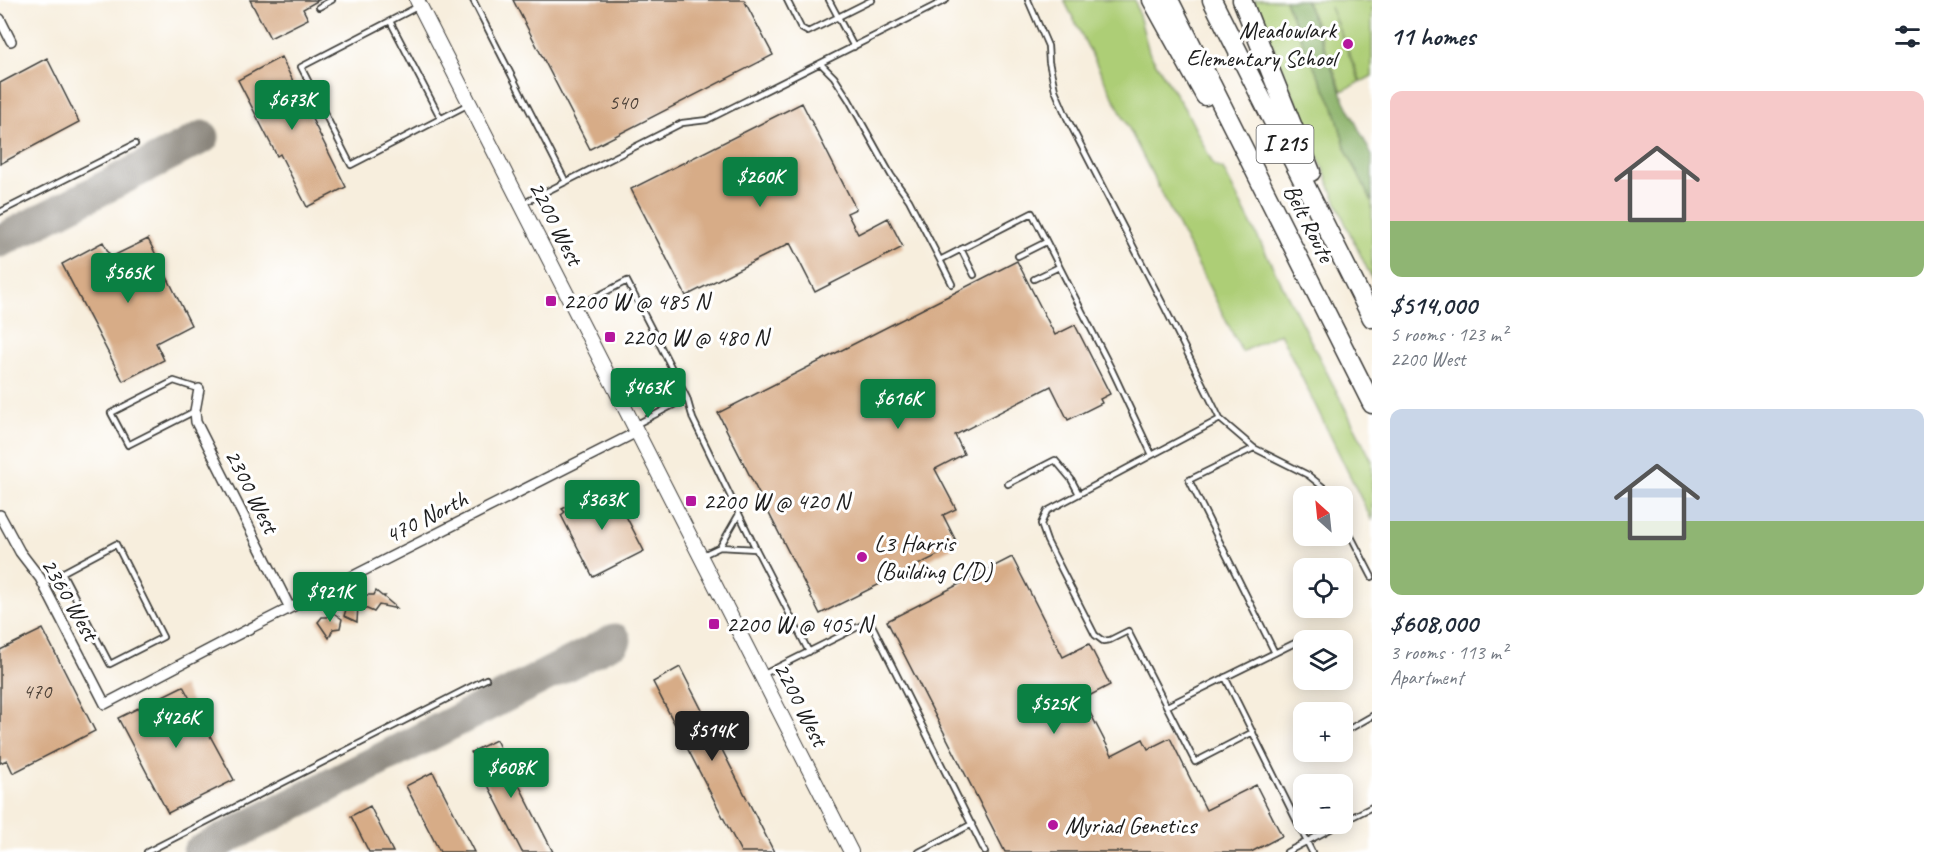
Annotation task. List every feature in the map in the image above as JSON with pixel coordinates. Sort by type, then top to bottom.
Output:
[{"type":"highway","points":[[1152,0],[1310,277]]},
{"type":"highway","name":"Belt Route","points":[[1169,0],[1372,404]]},
{"type":"highway","name":"Belt Route","points":[[1212,0],[1372,318]]},
{"type":"highway","points":[[1242,0],[1357,288]]},
{"type":"street","name":"2200 West","points":[[418,3],[851,852]]},
{"type":"street","points":[[0,19],[11,41]]},
{"type":"street","name":"2300 West","points":[[199,389],[195,422],[290,608]]},
{"type":"street","name":"470 North","points":[[105,704],[635,429]]},
{"type":"street","name":"2360 West","points":[[0,515],[20,552],[43,583],[105,704]]},
{"type":"lane","points":[[319,7],[332,0]]},
{"type":"lane","points":[[473,0],[566,182]]},
{"type":"lane","points":[[787,0],[801,28],[808,32],[872,0]]},
{"type":"lane","points":[[830,0],[854,47]]},
{"type":"lane","points":[[521,204],[682,123],[707,120],[946,0]]},
{"type":"lane","points":[[1028,0],[1048,46],[1055,90],[1067,118],[1166,308],[1220,419],[1254,448],[1308,475],[1322,486]]},
{"type":"lane","points":[[418,3],[390,21],[301,67],[351,165],[470,104]]},
{"type":"lane","points":[[390,21],[441,119]]},
{"type":"lane","points":[[821,64],[834,77],[849,100],[891,175],[909,200],[952,284]]},
{"type":"lane","points":[[0,212],[135,144]]},
{"type":"lane","points":[[940,260],[1032,213],[1111,368],[1152,455]]},
{"type":"lane","points":[[1018,256],[1046,242]]},
{"type":"lane","points":[[961,249],[974,275]]},
{"type":"lane","points":[[1034,279],[1059,267]]},
{"type":"lane","points":[[574,308],[627,281],[687,398],[693,419],[809,652]]},
{"type":"lane","points":[[195,411],[128,445],[111,413],[174,381],[199,389]]},
{"type":"lane","points":[[635,429],[687,398]]},
{"type":"lane","points":[[1220,419],[1047,511],[1041,524],[1047,541],[1095,635],[1103,641],[1128,631],[1195,762],[1253,732]]},
{"type":"lane","points":[[1254,448],[1190,480],[1275,653]]},
{"type":"lane","points":[[1008,484],[1055,460],[1071,479],[1079,494]]},
{"type":"lane","points":[[720,547],[739,514]]},
{"type":"lane","points":[[1353,540],[1372,577]]},
{"type":"lane","points":[[43,583],[62,572],[116,544],[164,637],[110,664],[62,572]]},
{"type":"lane","points":[[700,556],[720,547],[756,549]]},
{"type":"lane","points":[[761,675],[870,621],[986,852]]},
{"type":"lane","points":[[1167,706],[1293,644]]},
{"type":"lane","points":[[1225,677],[1312,852]]},
{"type":"lane","points":[[147,852],[486,680]]},
{"type":"lane","points":[[1353,726],[1372,716]]},
{"type":"lane","points":[[1353,817],[1372,807]]},
{"type":"lane","points":[[919,852],[972,824]]},
{"type":"lane","points":[[1287,852],[1321,834]]},
{"type":"green space","points":[[1064,0],[1135,0],[1149,52],[1188,114],[1214,166],[1223,169],[1372,461],[1372,521],[1280,333],[1242,352]]},
{"type":"green space","points":[[1254,0],[1285,0],[1334,107],[1346,150],[1372,202],[1372,279],[1346,225]]},
{"type":"green space","points":[[1285,0],[1305,0],[1345,101],[1372,156],[1372,202],[1346,150],[1334,107]]},
{"type":"green space","name":"Meadowlark Elementary School","points":[[1306,0],[1372,0],[1372,76],[1361,82],[1330,7],[1360,82],[1342,91]]},
{"type":"building","points":[[250,0],[319,0],[303,9],[308,19],[270,38]]},
{"type":"building","points":[[513,0],[744,0],[773,55],[590,149]]},
{"type":"building","points":[[281,57],[346,187],[307,207],[280,154],[277,156],[238,80]]},
{"type":"building","points":[[47,58],[79,122],[0,164],[0,83]]},
{"type":"building","points":[[802,103],[856,209],[847,213],[858,234],[888,218],[903,247],[815,292],[790,243],[686,296],[631,189]]},
{"type":"building","points":[[148,239],[191,325],[156,343],[164,360],[123,381],[62,264],[103,242],[111,257]]},
{"type":"building","points":[[1017,261],[1055,335],[1075,325],[1110,394],[1100,399],[1102,403],[1068,420],[1051,386],[955,435],[964,454],[935,469],[956,509],[943,515],[958,545],[820,614],[718,413]]},
{"type":"building","points":[[609,486],[644,551],[593,577],[561,515],[565,512],[562,509]]},
{"type":"building","points":[[1012,557],[1063,657],[1089,644],[1110,685],[1083,699],[1112,755],[1143,739],[1148,749],[1170,738],[1206,810],[1256,785],[1282,836],[1251,852],[1005,852],[887,621]]},
{"type":"building","points":[[376,591],[385,596],[398,609],[379,605],[374,612],[360,606],[366,595],[374,595]]},
{"type":"building","points":[[358,605],[357,622],[344,616],[347,606]]},
{"type":"building","points":[[332,612],[342,619],[340,628],[333,629],[329,638],[318,622]]},
{"type":"building","points":[[43,629],[95,731],[13,773],[7,760],[0,763],[0,650]]},
{"type":"building","points":[[680,667],[774,852],[741,852],[653,682]]},
{"type":"building","points":[[183,686],[234,780],[168,813],[118,718]]},
{"type":"building","points":[[496,740],[553,852],[522,852],[471,752]]},
{"type":"building","points":[[433,772],[474,852],[440,852],[406,786]]},
{"type":"building","points":[[370,806],[393,852],[369,852],[351,816]]},
{"type":"taxiway","points":[[0,241],[203,137]]},
{"type":"taxiway","points":[[199,852],[615,640]]},
{"type":"place","name":"Meadowlark Elementary School","points":[[1348,44]]},
{"type":"place","name":"2200 W @ 485 N","points":[[551,301]]},
{"type":"place","name":"2200 W @ 480 N","points":[[610,337]]},
{"type":"place","name":"2200 W @ 420 N","points":[[691,501]]},
{"type":"place","name":"L3 Harris (Building C/D)","points":[[862,557]]},
{"type":"place","name":"2200 W @ 405 N","points":[[714,624]]},
{"type":"place","name":"Myriad Genetics","points":[[1053,825]]}]
